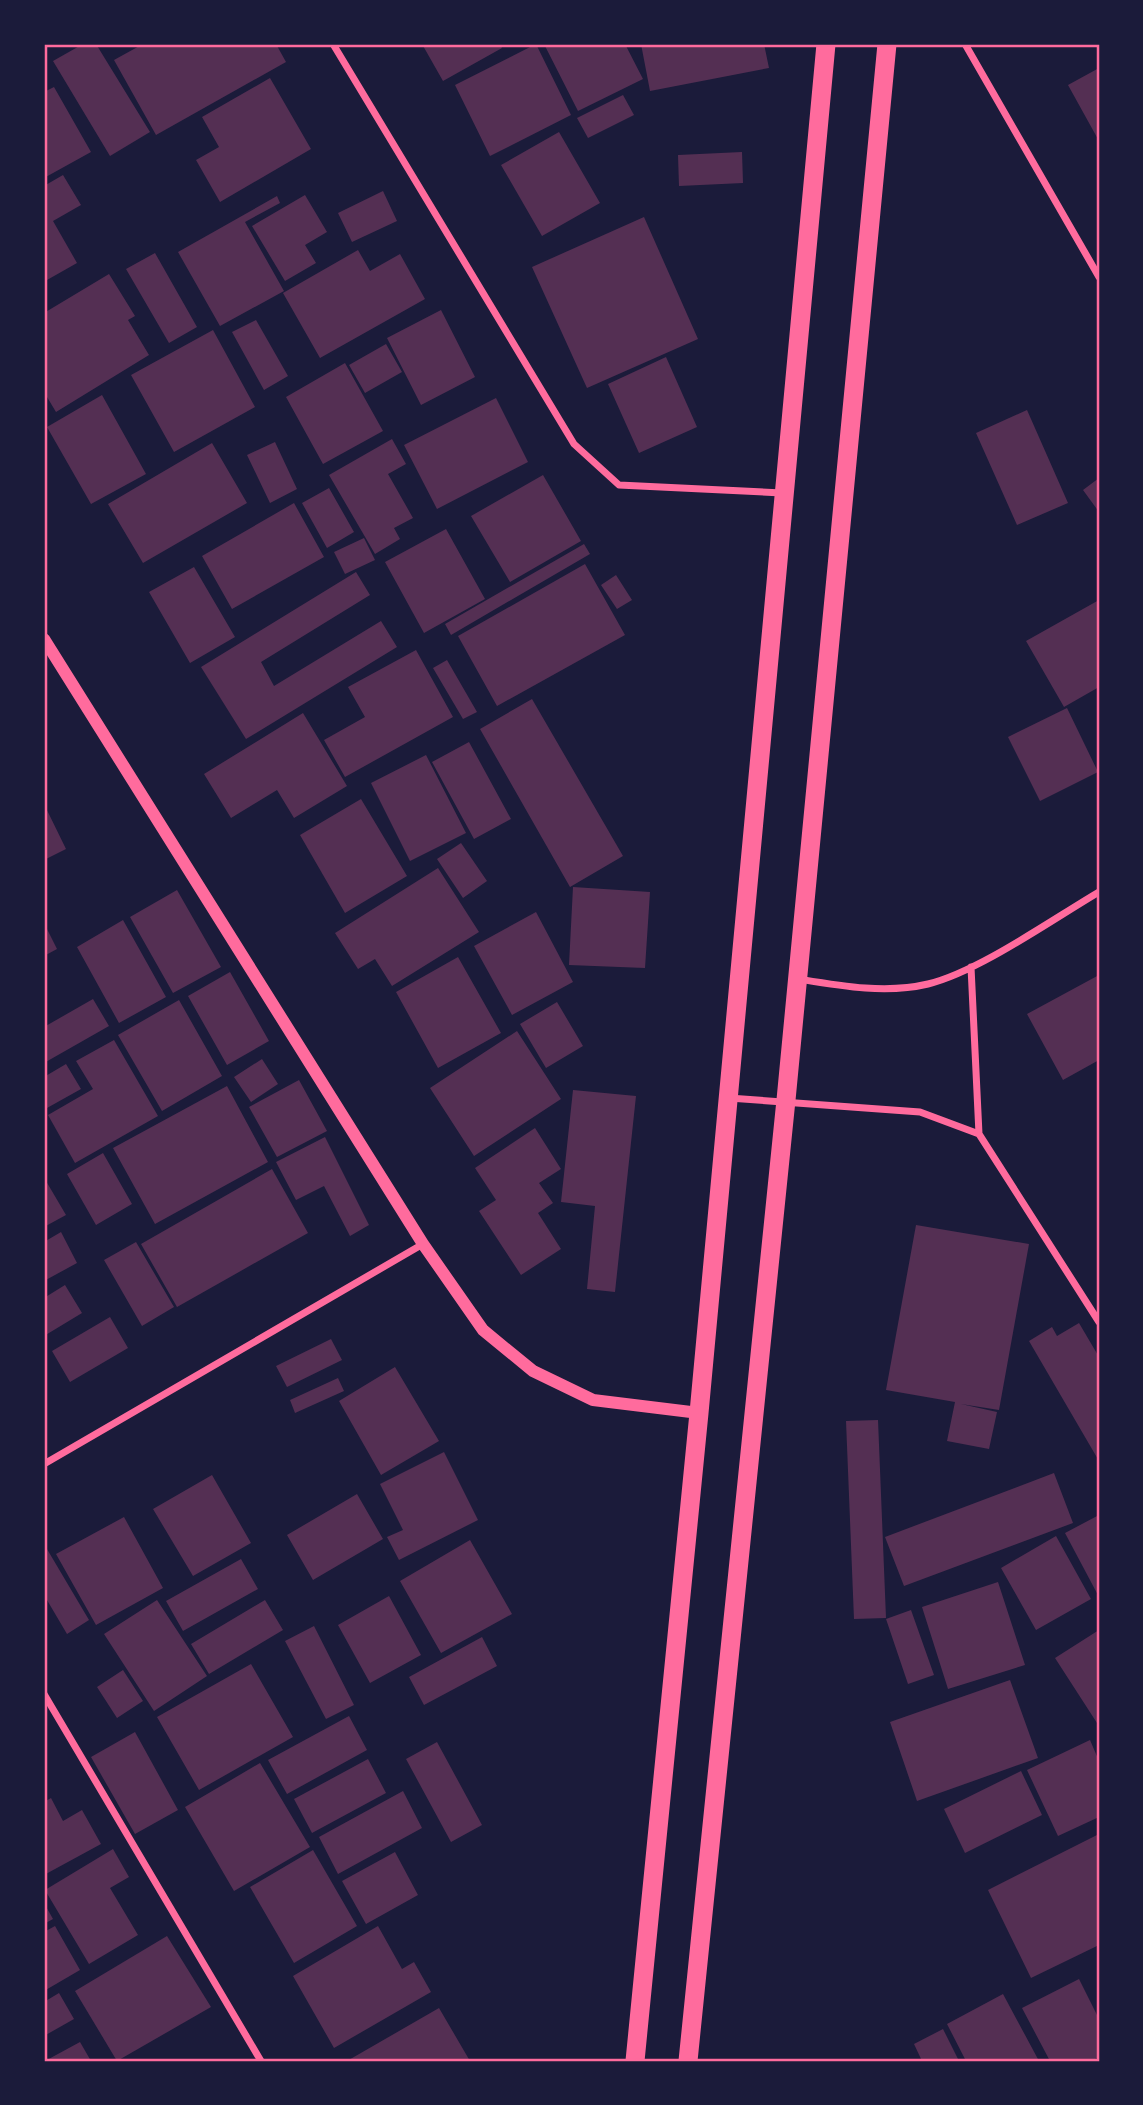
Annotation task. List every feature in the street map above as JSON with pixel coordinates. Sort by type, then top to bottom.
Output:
[{"type":"highway","points":[[635,2061],[699,1413],[782,493],[826,44]]},
{"type":"highway","points":[[688,2061],[786,1100],[887,44]]},
{"type":"street","points":[[332,44],[574,444],[619,485],[782,493]]},
{"type":"street","points":[[965,44],[1099,277]]},
{"type":"street","points":[[44,639],[423,1244],[483,1330],[533,1371],[593,1400],[699,1413]]},
{"type":"street","points":[[796,979],[861,989],[928,985],[971,967],[1099,892]]},
{"type":"street","points":[[971,967],[979,1134],[1099,1322]]},
{"type":"street","points":[[728,1098],[786,1100],[920,1112],[979,1134]]},
{"type":"street","points":[[44,1464],[423,1244]]},
{"type":"street","points":[[44,1694],[261,2061]]},
{"type":"building","points":[[83,44],[96,44],[150,132],[110,156],[53,61]]},
{"type":"building","points":[[143,44],[276,44],[286,62],[156,135],[114,60]]},
{"type":"building","points":[[422,44],[500,44],[502,48],[443,81]]},
{"type":"building","points":[[536,44],[571,115],[490,156],[455,85]]},
{"type":"building","points":[[544,44],[625,44],[643,79],[578,111]]},
{"type":"building","points":[[641,44],[764,44],[769,68],[650,91]]},
{"type":"building","points":[[1099,68],[1099,141],[1068,85]]},
{"type":"building","points":[[270,78],[311,149],[220,202],[196,160],[219,147],[202,117]]},
{"type":"building","points":[[54,87],[91,152],[44,178],[44,92]]},
{"type":"building","points":[[623,95],[634,115],[588,138],[577,118]]},
{"type":"building","points":[[559,132],[600,203],[542,236],[501,165]]},
{"type":"building","points":[[742,152],[743,183],[679,186],[678,155]]},
{"type":"building","points":[[63,175],[81,205],[53,221],[77,263],[47,280],[44,276],[44,186]]},
{"type":"building","points":[[383,191],[397,221],[352,242],[338,213]]},
{"type":"building","points":[[305,195],[327,232],[305,245],[316,263],[285,281],[252,226]]},
{"type":"building","points":[[277,196],[280,203],[245,222],[284,291],[220,326],[178,252]]},
{"type":"building","points":[[644,217],[698,339],[587,388],[532,267]]},
{"type":"building","points":[[358,250],[370,271],[400,254],[425,299],[320,358],[283,293]]},
{"type":"building","points":[[155,253],[197,327],[169,343],[126,269]]},
{"type":"building","points":[[109,274],[135,316],[128,320],[149,355],[56,412],[44,392],[44,313]]},
{"type":"building","points":[[441,310],[475,377],[421,405],[387,338]]},
{"type":"building","points":[[256,320],[288,376],[264,390],[232,332]]},
{"type":"building","points":[[213,330],[255,407],[174,452],[131,375]]},
{"type":"building","points":[[386,344],[402,372],[365,393],[349,365]]},
{"type":"building","points":[[666,357],[697,427],[639,453],[608,384]]},
{"type":"building","points":[[345,363],[383,431],[323,464],[286,397]]},
{"type":"building","points":[[102,395],[146,474],[91,504],[47,427]]},
{"type":"building","points":[[496,398],[528,462],[437,509],[404,445]]},
{"type":"building","points":[[1027,410],[1068,503],[1017,525],[976,433]]},
{"type":"building","points":[[392,439],[406,464],[388,474],[413,518],[394,528],[400,539],[375,554],[329,475]]},
{"type":"building","points":[[275,442],[297,489],[270,503],[247,455]]},
{"type":"building","points":[[212,443],[247,503],[143,563],[108,504]]},
{"type":"building","points":[[543,475],[581,541],[510,582],[471,516]]},
{"type":"building","points":[[1099,478],[1099,512],[1083,490]]},
{"type":"building","points":[[329,488],[354,532],[327,548],[302,503]]},
{"type":"building","points":[[294,503],[324,557],[232,609],[202,556]]},
{"type":"building","points":[[446,529],[485,599],[424,633],[385,562]]},
{"type":"building","points":[[364,538],[375,560],[345,574],[334,552]]},
{"type":"building","points":[[584,544],[590,554],[451,635],[445,624]]},
{"type":"building","points":[[585,564],[625,635],[497,706],[458,636]]},
{"type":"building","points":[[194,567],[235,637],[190,663],[149,592]]},
{"type":"building","points":[[356,572],[370,595],[261,662],[274,686],[381,621],[397,647],[246,739],[201,667]]},
{"type":"building","points":[[616,575],[632,600],[617,609],[601,585]]},
{"type":"building","points":[[1099,600],[1099,687],[1064,707],[1026,641]]},
{"type":"building","points":[[416,650],[453,717],[345,777],[324,740],[365,717],[348,687]]},
{"type":"building","points":[[447,660],[477,712],[463,719],[433,668]]},
{"type":"building","points":[[532,699],[623,856],[570,887],[480,729]]},
{"type":"building","points":[[1067,708],[1098,772],[1040,801],[1008,737]]},
{"type":"building","points":[[303,713],[347,786],[294,818],[277,790],[231,818],[204,774]]},
{"type":"building","points":[[469,742],[511,819],[474,839],[432,762]]},
{"type":"building","points":[[426,755],[466,833],[410,861],[371,783]]},
{"type":"building","points":[[361,799],[407,876],[345,913],[300,835]]},
{"type":"building","points":[[44,804],[66,849],[44,860]]},
{"type":"building","points":[[461,843],[487,881],[463,898],[437,859]]},
{"type":"building","points":[[438,868],[479,932],[392,986],[375,959],[358,969],[335,933]]},
{"type":"building","points":[[573,887],[650,892],[645,968],[569,965]]},
{"type":"building","points":[[177,890],[221,967],[173,993],[130,917]]},
{"type":"building","points":[[536,912],[573,982],[512,1015],[474,946]]},
{"type":"building","points":[[123,920],[166,997],[119,1023],[77,947]]},
{"type":"building","points":[[44,923],[57,949],[44,956]]},
{"type":"building","points":[[458,957],[501,1033],[438,1068],[396,992]]},
{"type":"building","points":[[230,972],[269,1041],[227,1065],[188,996]]},
{"type":"building","points":[[1099,975],[1099,1060],[1063,1080],[1027,1014]]},
{"type":"building","points":[[93,999],[109,1026],[44,1063],[44,1027]]},
{"type":"building","points":[[179,1000],[222,1076],[162,1111],[118,1035]]},
{"type":"building","points":[[557,1002],[583,1046],[546,1068],[520,1024]]},
{"type":"building","points":[[517,1031],[561,1099],[474,1156],[430,1088]]},
{"type":"building","points":[[114,1040],[158,1116],[75,1163],[48,1115],[93,1089],[76,1061]]},
{"type":"building","points":[[262,1059],[278,1084],[251,1102],[234,1077]]},
{"type":"building","points":[[66,1064],[81,1089],[47,1108],[44,1102],[44,1077]]},
{"type":"building","points":[[299,1080],[327,1131],[277,1157],[249,1107]]},
{"type":"building","points":[[227,1086],[268,1162],[155,1224],[113,1148]]},
{"type":"building","points":[[573,1090],[636,1096],[615,1292],[587,1289],[595,1206],[561,1202]]},
{"type":"building","points":[[535,1128],[561,1169],[539,1183],[553,1203],[538,1213],[561,1249],[521,1275],[479,1211],[496,1200],[475,1168]]},
{"type":"building","points":[[325,1137],[369,1225],[350,1236],[324,1186],[296,1200],[276,1162]]},
{"type":"building","points":[[103,1153],[132,1204],[96,1225],[67,1174]]},
{"type":"building","points":[[272,1169],[308,1233],[177,1307],[141,1244]]},
{"type":"building","points":[[46,1181],[66,1215],[44,1227],[44,1183]]},
{"type":"building","points":[[916,1225],[1029,1244],[999,1410],[961,1404],[997,1412],[989,1449],[947,1441],[955,1402],[886,1390]]},
{"type":"building","points":[[61,1232],[77,1263],[44,1281],[44,1242]]},
{"type":"building","points":[[136,1242],[174,1307],[142,1326],[104,1260]]},
{"type":"building","points":[[65,1285],[82,1313],[44,1336],[44,1298]]},
{"type":"building","points":[[110,1317],[128,1348],[70,1382],[52,1351]]},
{"type":"building","points":[[1079,1323],[1099,1357],[1099,1461],[1029,1341],[1052,1327],[1057,1336]]},
{"type":"building","points":[[331,1339],[342,1360],[287,1387],[276,1366]]},
{"type":"building","points":[[395,1367],[439,1441],[381,1475],[339,1401]]},
{"type":"building","points":[[338,1378],[344,1391],[295,1413],[290,1400]]},
{"type":"building","points":[[878,1420],[886,1618],[854,1619],[846,1421]]},
{"type":"building","points":[[444,1452],[478,1520],[399,1560],[387,1537],[403,1530],[380,1484]]},
{"type":"building","points":[[1054,1473],[1073,1523],[904,1586],[885,1537]]},
{"type":"building","points":[[212,1475],[251,1543],[193,1576],[153,1509]]},
{"type":"building","points":[[357,1494],[383,1539],[313,1580],[287,1535]]},
{"type":"building","points":[[1099,1515],[1099,1597],[1065,1533]]},
{"type":"building","points":[[124,1517],[163,1588],[96,1625],[56,1554]]},
{"type":"building","points":[[1056,1536],[1091,1599],[1036,1630],[1001,1568]]},
{"type":"building","points":[[470,1540],[512,1614],[441,1653],[400,1581]]},
{"type":"building","points":[[44,1544],[89,1620],[67,1634],[44,1595]]},
{"type":"building","points":[[241,1559],[258,1589],[183,1631],[166,1601]]},
{"type":"building","points":[[998,1582],[1025,1665],[948,1689],[922,1607]]},
{"type":"building","points":[[389,1596],[421,1655],[370,1683],[338,1625]]},
{"type":"building","points":[[157,1600],[207,1676],[154,1711],[104,1634]]},
{"type":"building","points":[[265,1600],[283,1630],[209,1674],[191,1644]]},
{"type":"building","points":[[911,1610],[934,1675],[908,1684],[886,1619]]},
{"type":"building","points":[[314,1626],[354,1705],[326,1719],[285,1641]]},
{"type":"building","points":[[1099,1630],[1099,1721],[1097,1723],[1055,1658]]},
{"type":"building","points":[[482,1637],[497,1666],[424,1705],[409,1677]]},
{"type":"building","points":[[251,1664],[293,1737],[199,1790],[157,1717]]},
{"type":"building","points":[[123,1670],[143,1701],[117,1718],[97,1687]]},
{"type":"building","points":[[1010,1680],[1038,1758],[917,1801],[890,1722]]},
{"type":"building","points":[[349,1716],[367,1750],[287,1794],[268,1760]]},
{"type":"building","points":[[135,1732],[178,1810],[135,1834],[91,1757]]},
{"type":"building","points":[[1090,1740],[1099,1761],[1099,1817],[1058,1836],[1027,1770]]},
{"type":"building","points":[[437,1742],[482,1825],[451,1842],[406,1759]]},
{"type":"building","points":[[368,1759],[386,1793],[312,1833],[294,1799]]},
{"type":"building","points":[[260,1763],[310,1847],[234,1891],[185,1807]]},
{"type":"building","points":[[1021,1771],[1042,1815],[965,1853],[944,1809]]},
{"type":"building","points":[[403,1791],[422,1828],[338,1874],[319,1837]]},
{"type":"building","points":[[51,1798],[63,1821],[82,1810],[101,1844],[44,1875],[44,1802]]},
{"type":"building","points":[[1099,1834],[1099,1945],[1031,1978],[988,1890]]},
{"type":"building","points":[[113,1849],[129,1877],[110,1888],[138,1935],[89,1964],[45,1890]]},
{"type":"building","points":[[313,1850],[357,1926],[294,1963],[250,1887]]},
{"type":"building","points":[[395,1852],[418,1895],[366,1924],[342,1881]]},
{"type":"building","points":[[44,1903],[53,1919],[44,1924]]},
{"type":"building","points":[[55,1926],[80,1970],[44,1991],[44,1932]]},
{"type":"building","points":[[378,1926],[402,1969],[414,1962],[431,1992],[334,2048],[293,1976]]},
{"type":"building","points":[[167,1936],[211,2007],[117,2061],[75,1991]]},
{"type":"building","points":[[1079,1979],[1099,2019],[1099,2057],[1091,2061],[1050,2061],[1022,2008]]},
{"type":"building","points":[[59,1993],[74,2019],[44,2036],[44,2002]]},
{"type":"building","points":[[1003,1994],[1039,2061],[966,2061],[947,2024]]},
{"type":"building","points":[[439,2008],[470,2061],[347,2061]]},
{"type":"building","points":[[943,2029],[959,2061],[922,2061],[914,2044]]},
{"type":"building","points":[[80,2042],[91,2061],[45,2061]]}]
